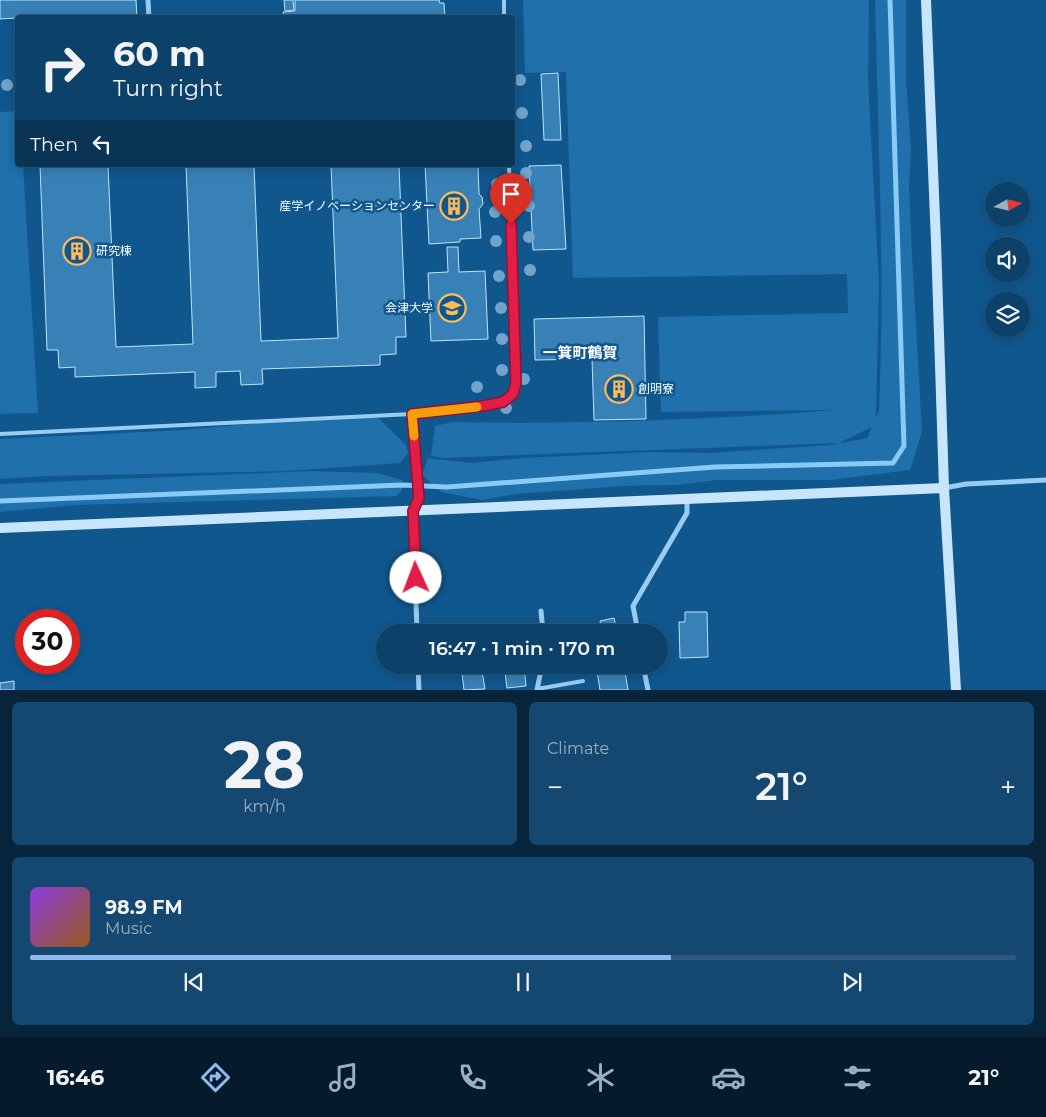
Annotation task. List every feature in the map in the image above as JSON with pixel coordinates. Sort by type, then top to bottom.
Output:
[{"type":"street","points":[[148,0],[149,15]]},
{"type":"street","points":[[926,0],[944,488],[956,690]]},
{"type":"street","points":[[0,528],[944,488],[966,484],[1046,480]]},
{"type":"street","points":[[636,624],[633,606],[687,513],[687,498]]},
{"type":"street","points":[[413,511],[417,624]]},
{"type":"street","points":[[542,611],[543,624]]},
{"type":"street","points":[[418,674],[419,690]]},
{"type":"street","points":[[537,689],[540,674]]},
{"type":"street","points":[[645,674],[648,690]]},
{"type":"lane","points":[[504,0],[504,15]]},
{"type":"lane","points":[[0,434],[412,414],[503,402],[513,394],[516,383],[509,167]]},
{"type":"lane","points":[[412,414],[419,498],[413,511]]},
{"type":"lane","points":[[537,689],[583,681]]},
{"type":"shaded area","points":[[523,0],[869,0],[868,80],[879,284],[876,417],[879,411],[881,308],[875,0],[906,0],[906,78],[911,150],[909,185],[922,432],[910,470],[831,480],[717,480],[677,485],[623,486],[516,494],[482,500],[441,492],[422,475],[428,458],[471,463],[523,458],[650,452],[709,453],[840,443],[443,458],[431,456],[435,426],[452,422],[637,421],[836,410],[661,412],[658,317],[848,313],[847,274],[573,278],[566,72],[525,73]],"holes":[[[872,427],[867,438],[841,443]]]},
{"type":"shaded area","points":[[15,111],[15,167],[23,167],[38,413],[0,414],[0,112]]},
{"type":"shaded area","points":[[375,415],[406,445],[408,453],[400,463],[288,471],[49,476],[0,479],[0,439],[184,430],[310,418]]},
{"type":"shaded area","points":[[311,471],[377,473],[402,480],[402,490],[397,496],[75,505],[0,512],[0,484]]},
{"type":"building","points":[[0,0],[136,0],[137,15],[15,15],[15,18],[0,19]]},
{"type":"building","points":[[284,0],[293,0],[294,10],[285,11]]},
{"type":"building","points":[[295,0],[439,0],[440,3],[444,3],[445,15],[284,15],[283,12],[295,11]]},
{"type":"building","points":[[558,73],[561,140],[544,140],[541,74]]},
{"type":"building","points":[[561,165],[566,249],[533,250],[529,166]]},
{"type":"building","name":"研究棟","points":[[40,167],[108,167],[116,347],[193,344],[186,167],[254,167],[261,341],[338,338],[331,167],[399,167],[406,337],[396,337],[396,354],[380,355],[380,365],[262,369],[263,384],[241,385],[240,371],[216,372],[216,387],[195,388],[195,372],[75,377],[75,367],[59,368],[58,350],[47,350]]},
{"type":"building","name":"産学イノベーションセンター","points":[[425,167],[478,167],[479,194],[482,197],[483,204],[479,209],[481,238],[460,239],[460,242],[429,244]]},
{"type":"building","points":[[447,247],[458,247],[459,272],[485,271],[488,339],[431,341],[428,273],[448,272]]},
{"type":"building","name":"創明寮","points":[[644,316],[646,419],[594,420],[592,359],[535,360],[534,319]]},
{"type":"building","points":[[685,612],[707,612],[708,657],[680,658],[679,622],[685,622]]},
{"type":"building","points":[[614,618],[615,624],[601,624],[600,621]]},
{"type":"building","points":[[462,674],[482,674],[485,689],[464,690]]},
{"type":"building","points":[[505,674],[525,674],[526,686],[507,688]]},
{"type":"building","points":[[597,674],[625,674],[628,690],[600,690]]},
{"type":"building","points":[[14,681],[14,690],[0,690],[0,683]]},
{"type":"waterway","points":[[0,501],[402,485],[447,487],[715,467],[893,463],[904,446],[890,0]]},
{"type":"slow traffic","points":[[414,436],[412,414],[477,407]]},
{"type":"place","name":"産学イノベーションセンター","points":[[454,206]]},
{"type":"place","name":"研究棟","points":[[77,251]]},
{"type":"place","name":"会津大学","points":[[452,308]]},
{"type":"place","name":"創明寮","points":[[619,389]]},
{"type":"district","name":"一箕町鶴賀","points":[[580,353]]},
{"type":"route","points":[[416,578],[413,511],[419,498],[412,414],[483,406],[503,402],[513,394],[516,383],[511,224]]}]
